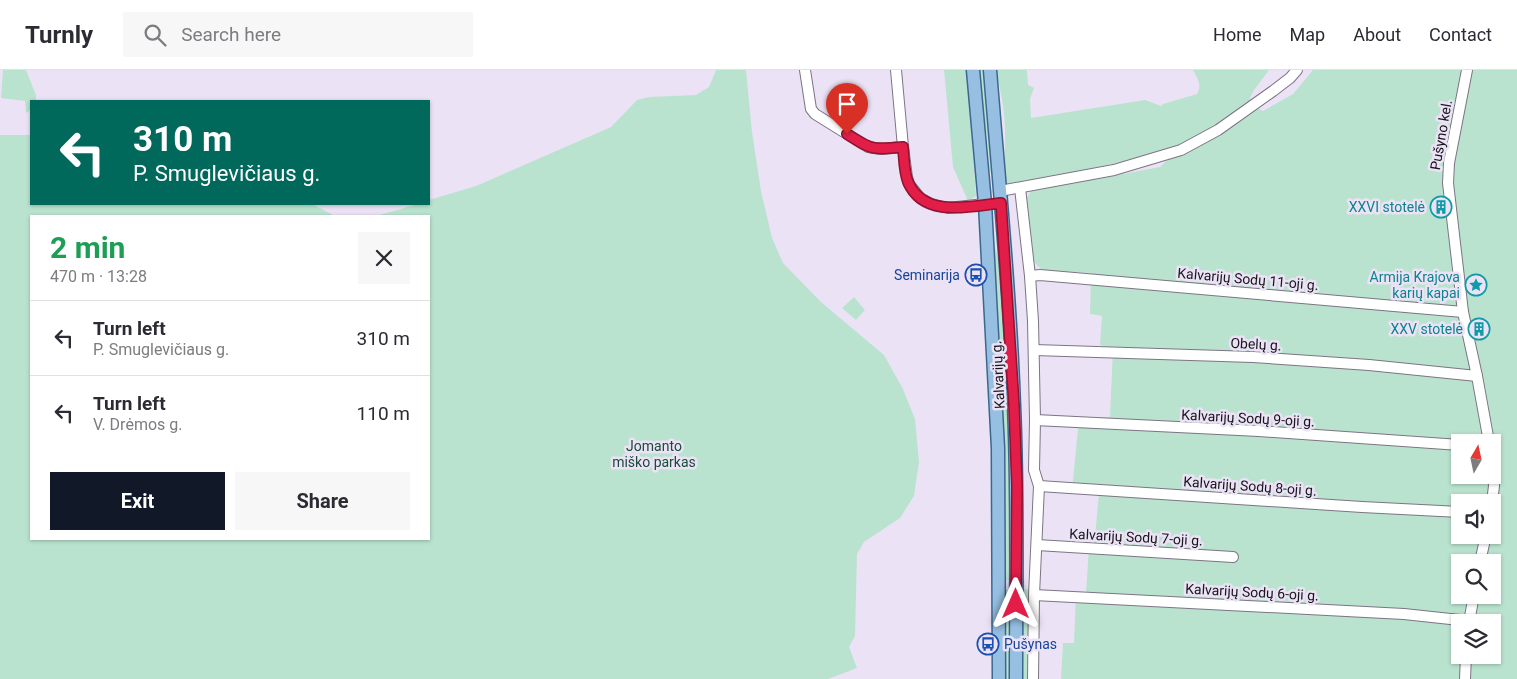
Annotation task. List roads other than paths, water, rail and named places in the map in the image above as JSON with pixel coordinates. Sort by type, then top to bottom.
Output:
[{"type":"main road","name":"Kalvarijų g.","points":[[973,70],[985,204],[998,448],[999,679]]},
{"type":"main road","name":"Kalvarijų g.","points":[[990,70],[1001,197],[1017,477],[1016,679]]},
{"type":"main road","points":[[985,204],[1001,197]]},
{"type":"street","points":[[804,70],[811,109],[815,114],[868,147],[881,149],[903,147]]},
{"type":"street","points":[[896,70],[903,147],[909,184],[920,198],[931,204],[948,208],[985,204]]},
{"type":"street","points":[[1001,197],[1020,188],[1114,170],[1181,150],[1218,130],[1274,91],[1297,70]]},
{"type":"street","name":"Pušyno kel.","points":[[1467,70],[1449,163],[1448,183],[1463,312],[1488,434]]},
{"type":"street","points":[[1020,188],[1030,276],[1034,350],[1034,470],[1039,486],[1034,594],[1033,679]]},
{"type":"street","name":"Kalvarijų Sodų 11-oji g.","points":[[1030,276],[1059,276],[1463,312]]},
{"type":"street","name":"Obelų g.","points":[[1034,350],[1253,358],[1369,365],[1477,376]]},
{"type":"street","name":"Kalvarijų Sodų 9-oji g.","points":[[1035,420],[1451,444]]},
{"type":"street","name":"Kalvarijų Sodų 8-oji g.","points":[[1039,486],[1353,507],[1451,512]]},
{"type":"street","name":"Kalvarijų Sodų 7-oji g.","points":[[1037,545],[1233,557]]},
{"type":"street","name":"Kalvarijų Sodų 6-oji g.","points":[[1034,594],[1385,613],[1451,620]]},
{"type":"street","points":[[1464,679],[1465,664]]},
{"type":"place","name":"XXVI stotelė","points":[[1441,207]]},
{"type":"place","name":"Seminarija","points":[[976,275]]},
{"type":"place","name":"Armija Krajova karių kapai","points":[[1476,285]]},
{"type":"place","name":"XXV stotelė","points":[[1479,329]]},
{"type":"place","name":"Pušynas","points":[[988,644]]},
{"type":"park label","name":"Jomanto miško parkas","points":[[654,454]]}]
